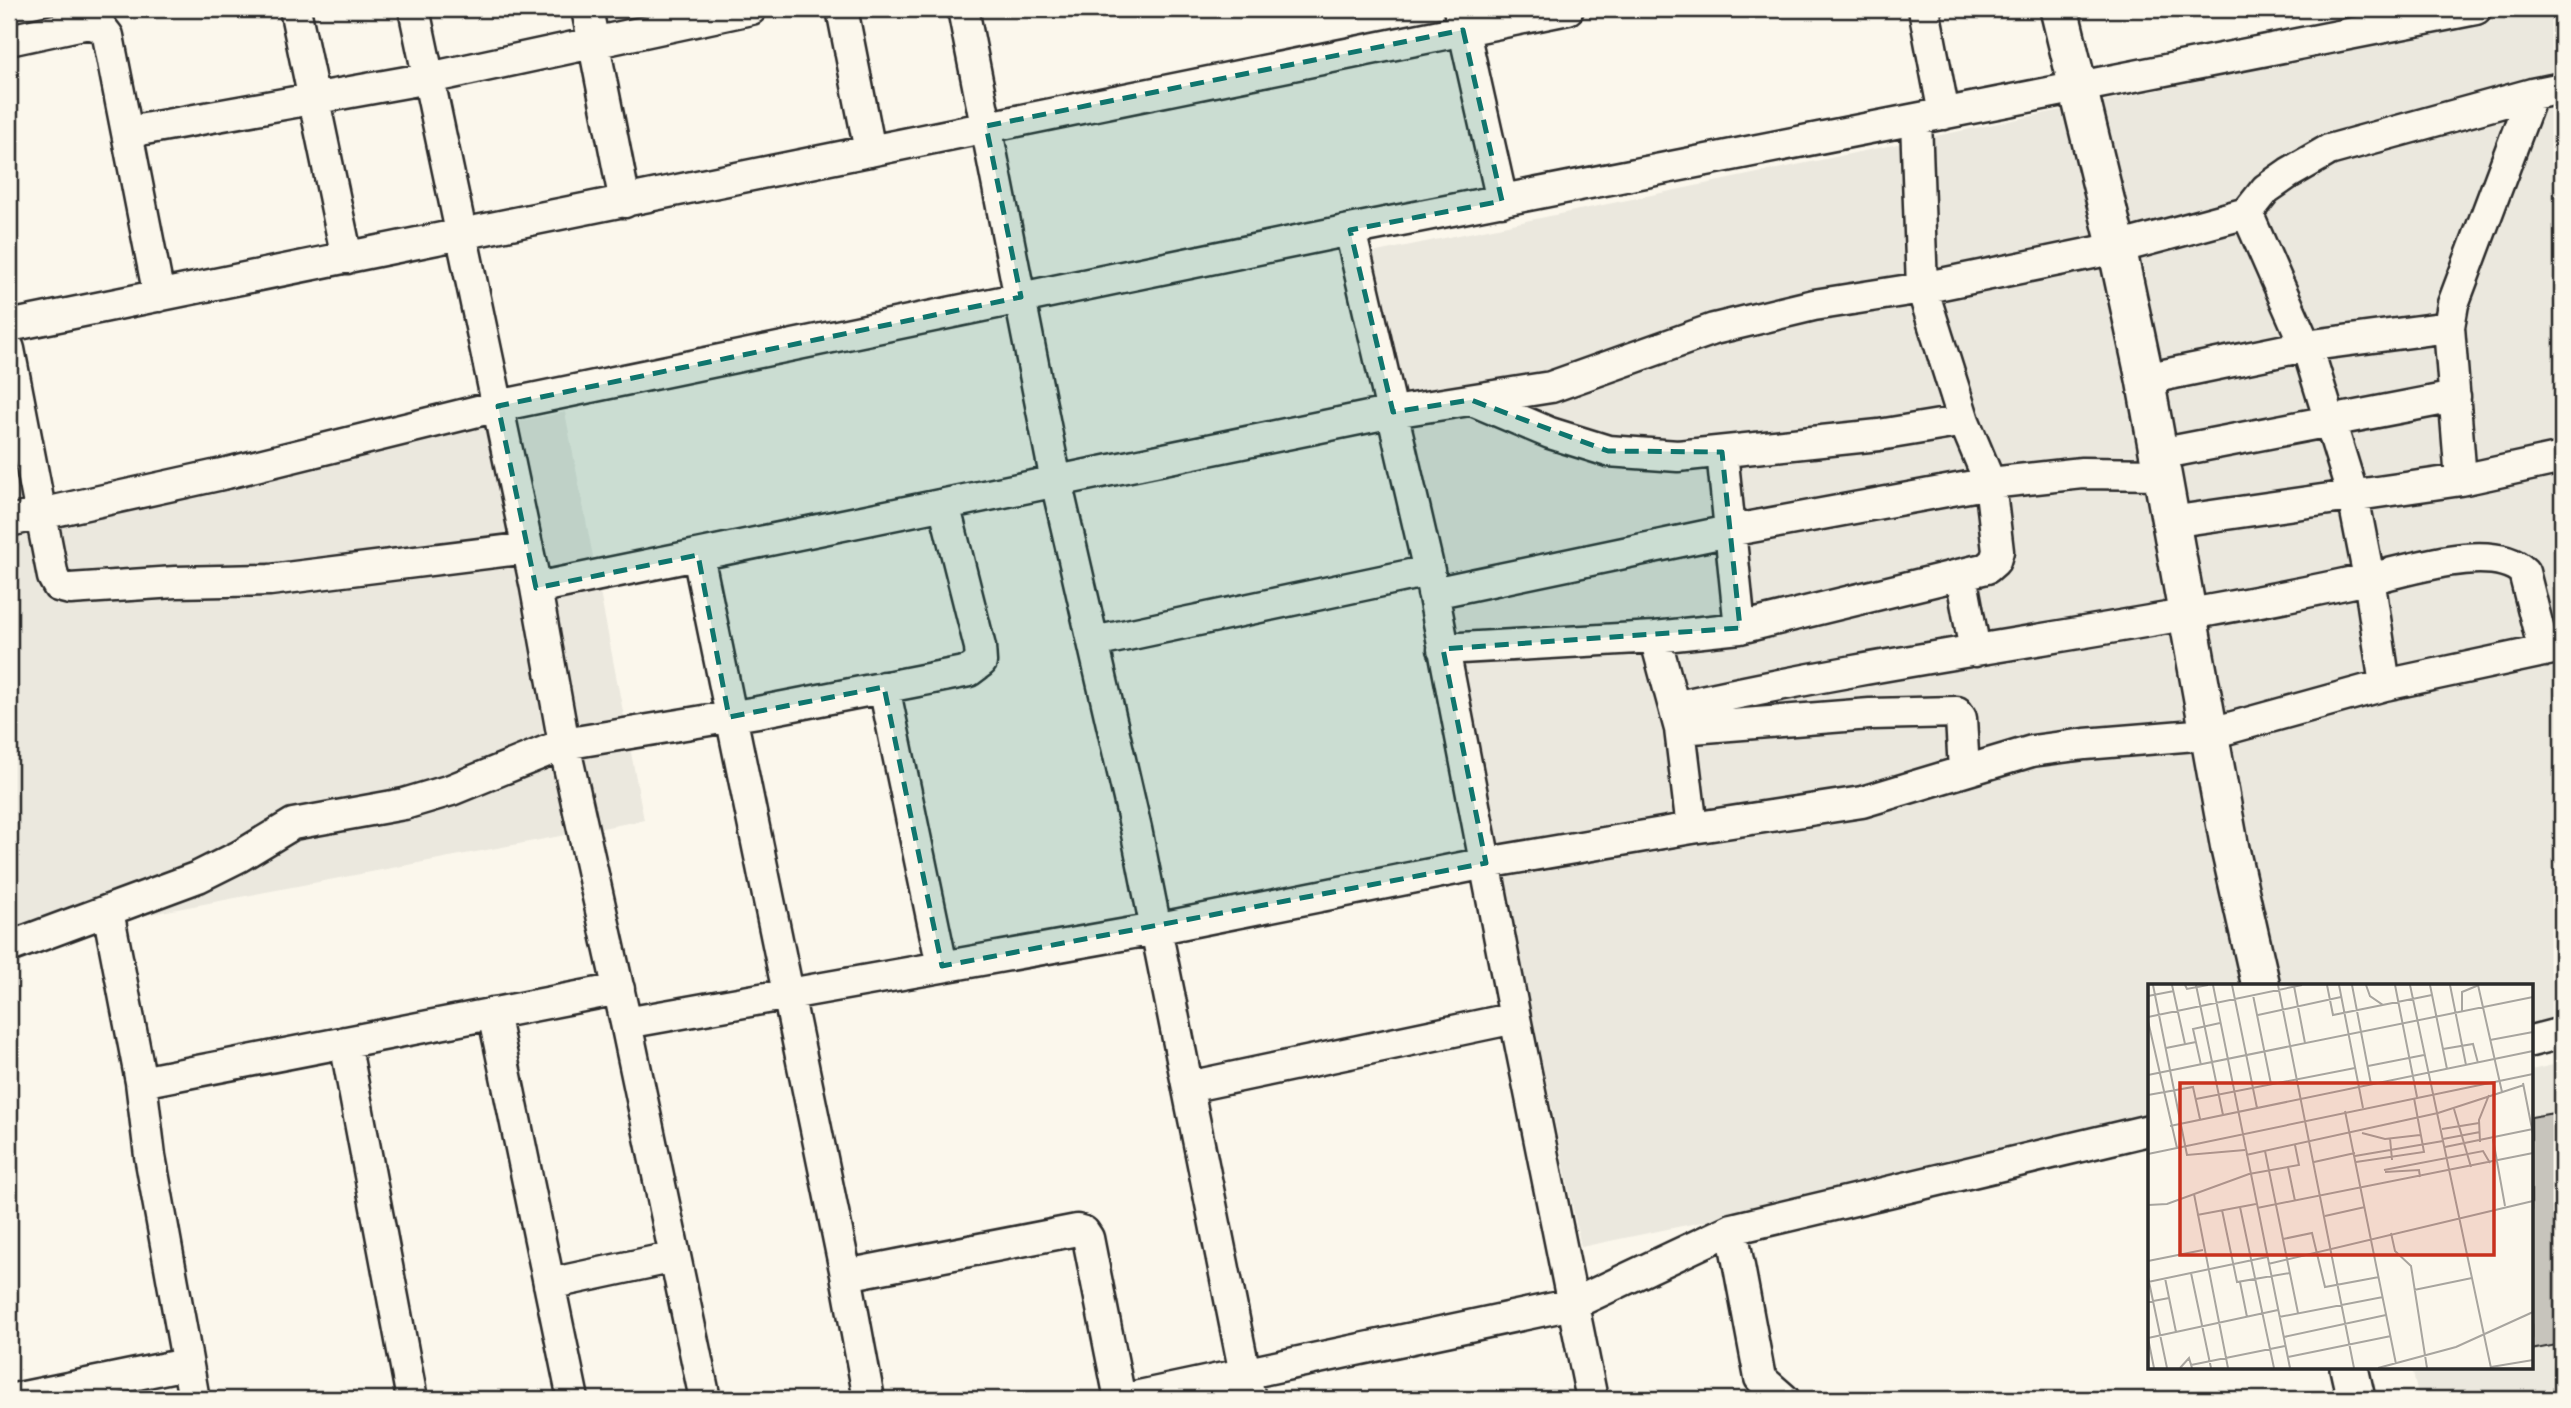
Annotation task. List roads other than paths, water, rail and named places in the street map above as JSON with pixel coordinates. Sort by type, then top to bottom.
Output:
[{"type":"main road","points":[[2059,9],[2117,248],[2145,379],[2230,849],[2262,984]]},
{"type":"main road","points":[[2349,1370],[2356,1399]]},
{"type":"street","points":[[295,9],[347,258]]},
{"type":"street","points":[[414,9],[528,548],[564,744],[619,989],[705,1399]]},
{"type":"street","points":[[587,9],[625,202]]},
{"type":"street","points":[[128,132],[429,78],[748,9]]},
{"type":"street","points":[[842,9],[870,151]]},
{"type":"street","points":[[963,9],[1056,481],[1128,794],[1248,1386]]},
{"type":"street","points":[[9,326],[986,127],[1461,19],[1567,9]]},
{"type":"street","points":[[1443,649],[1655,638],[1740,628],[1961,575],[1987,568],[1996,561],[1998,551],[1990,483],[1964,422],[1922,288],[1930,117],[1924,9]]},
{"type":"street","points":[[9,522],[227,473],[498,406],[1021,297],[2476,9]]},
{"type":"street","points":[[1461,19],[1502,201]]},
{"type":"street","points":[[9,40],[88,23],[102,27],[108,36],[159,296]]},
{"type":"street","points":[[536,588],[1394,412],[1562,384],[1714,329],[1814,305],[1922,288],[2117,248],[2247,213],[2266,189],[2329,150],[2562,88]]},
{"type":"street","points":[[2462,480],[2449,327],[2453,304],[2532,94]]},
{"type":"street","points":[[2247,213],[2305,346],[2353,496],[2385,685]]},
{"type":"street","points":[[1350,230],[1431,582],[1592,1399]]},
{"type":"street","points":[[2145,379],[2305,346],[2449,327]]},
{"type":"street","points":[[9,349],[53,577],[58,586],[70,589],[175,582],[270,580],[528,548]]},
{"type":"street","points":[[1094,642],[1990,483],[2161,464],[2330,422],[2455,397]]},
{"type":"street","points":[[1471,400],[1550,433],[1608,451],[1678,456],[1879,435],[1964,422]]},
{"type":"street","points":[[1722,452],[1740,628]]},
{"type":"street","points":[[2170,522],[2462,480],[2562,458]]},
{"type":"street","points":[[9,947],[198,877],[240,856],[293,824],[404,804],[451,790],[564,744],[730,717],[970,671],[981,662],[980,647],[944,504]]},
{"type":"street","points":[[698,555],[869,1399]]},
{"type":"street","points":[[626,1023],[1155,929],[1486,863],[1862,802],[2032,751],[2208,734],[2385,685],[2553,649],[2524,572],[2515,563],[2482,558],[2452,561],[2188,616],[1826,675],[1677,718]]},
{"type":"street","points":[[1961,575],[1975,652]]},
{"type":"street","points":[[1655,638],[1677,718],[1692,828]]},
{"type":"street","points":[[884,687],[942,966]]},
{"type":"street","points":[[1677,718],[1957,712],[1961,718],[1964,771]]},
{"type":"street","points":[[108,911],[141,1082],[150,1156],[194,1399]]},
{"type":"street","points":[[141,1082],[619,989]]},
{"type":"street","points":[[493,1013],[573,1399]]},
{"type":"street","points":[[1188,1087],[1515,1018]]},
{"type":"street","points":[[2532,1041],[2562,1033]]},
{"type":"street","points":[[345,1042],[412,1399]]},
{"type":"street","points":[[846,1275],[1077,1230],[1084,1232],[1087,1238],[1122,1399],[1248,1386],[1573,1304],[1732,1229],[2148,1130]]},
{"type":"street","points":[[1732,1229],[1760,1378],[1784,1399]]},
{"type":"street","points":[[549,1284],[675,1256]]},
{"type":"street","points":[[14,1399],[186,1364]]}]
